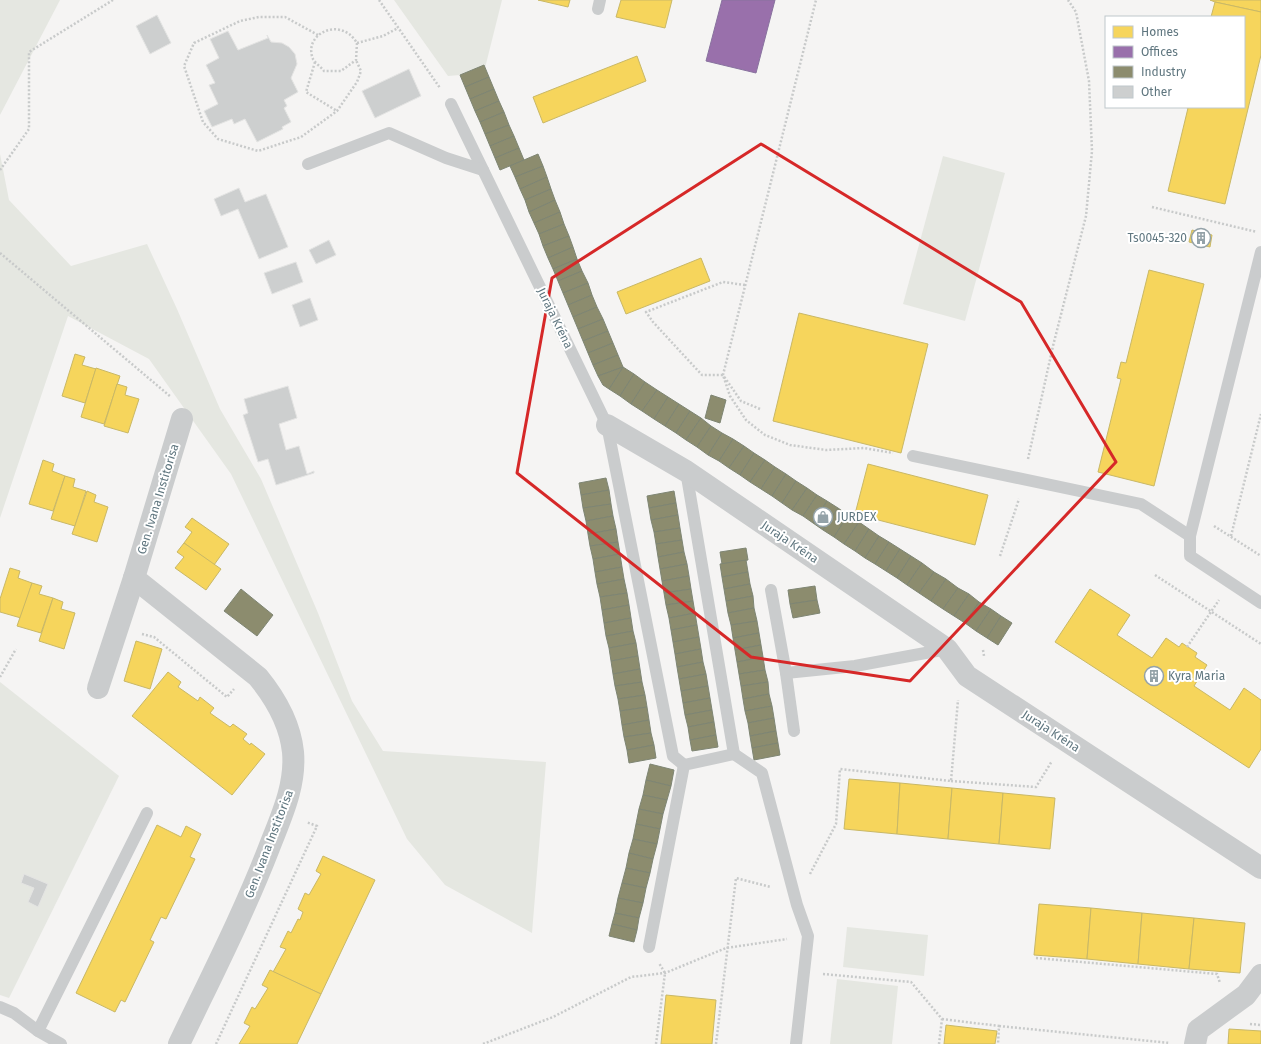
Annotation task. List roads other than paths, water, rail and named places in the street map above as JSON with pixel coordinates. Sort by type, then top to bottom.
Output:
[{"type":"street","name":"Gen. Ivana Institorisa","points":[[98,688],[134,578],[182,419]]},
{"type":"street","name":"Juraja Kréna","points":[[607,425],[686,471],[947,649],[966,676],[1258,860]]},
{"type":"street","name":"Gen. Ivana Institorisa","points":[[134,578],[258,676],[272,694],[283,714],[293,753],[293,773],[290,793],[278,826],[253,889],[179,1044]]},
{"type":"street","points":[[1196,1044],[1198,1030],[1246,995],[1261,975]]},
{"type":"lane","name":"Juraja Kréna","points":[[451,104],[607,425]]},
{"type":"lane","points":[[308,164],[389,133],[446,158],[483,170]]},
{"type":"lane","points":[[1261,252],[1190,536],[1190,556],[1261,603]]},
{"type":"lane","points":[[607,425],[673,756],[684,765]]},
{"type":"lane","points":[[913,456],[1142,504],[1190,536]]},
{"type":"lane","points":[[686,471],[734,754],[762,773],[794,893],[808,936],[796,1044]]},
{"type":"lane","points":[[771,590],[786,673],[794,731]]},
{"type":"lane","points":[[786,673],[855,666],[947,649]]},
{"type":"lane","points":[[684,765],[734,754]]},
{"type":"lane","points":[[649,947],[684,765]]},
{"type":"lane","points":[[38,1031],[147,813]]},
{"type":"lane","points":[[0,1008],[14,1013],[38,1031],[61,1044]]},
{"type":"place","name":"Ts0045-320","points":[[1201,238]]},
{"type":"place","name":"JURDEX","points":[[823,517]]},
{"type":"place","name":"Kyra Maria","points":[[1154,676]]}]
